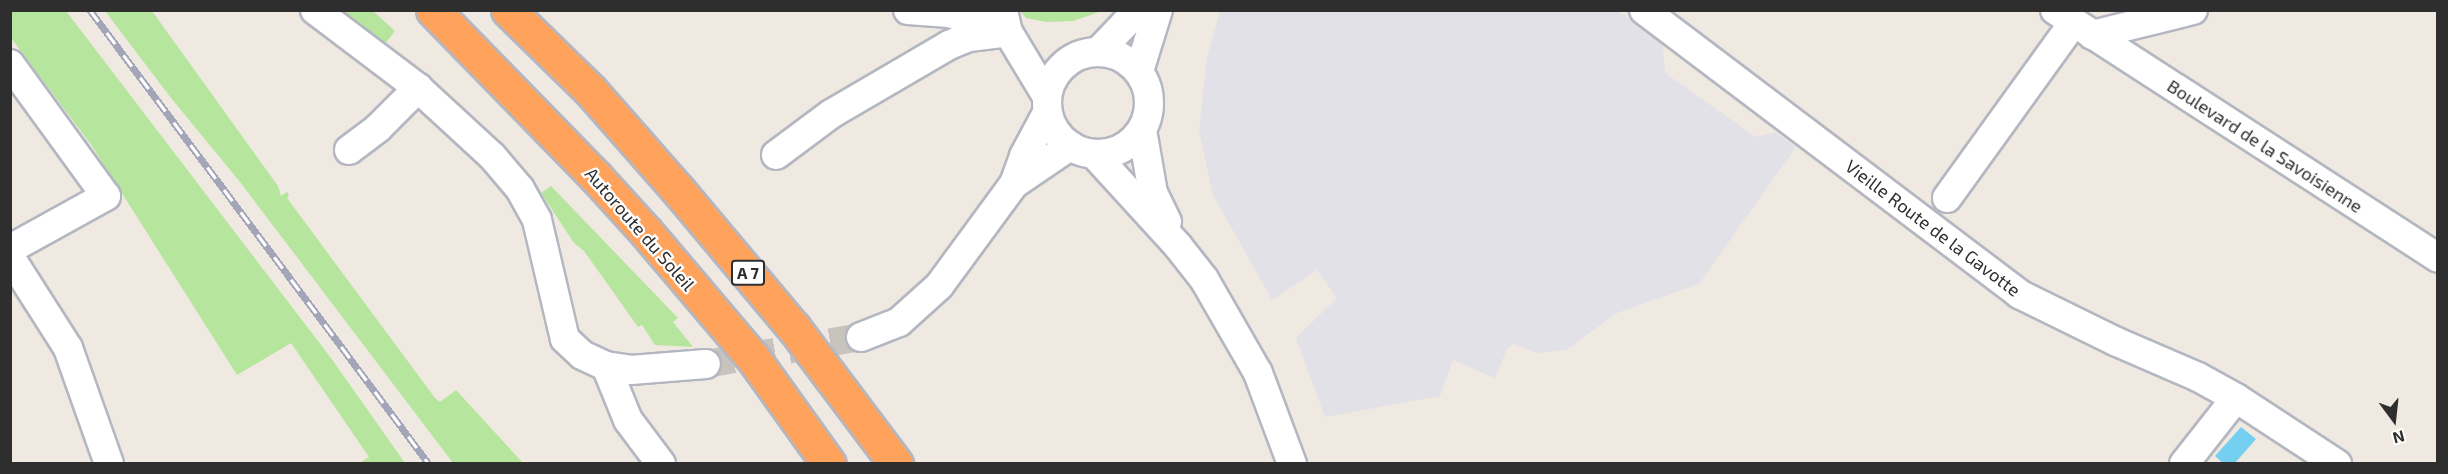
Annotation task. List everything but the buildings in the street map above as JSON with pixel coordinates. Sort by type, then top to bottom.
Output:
[{"type":"highway","name":"Autoroute du Soleil","points":[[433,10],[596,177],[646,232],[753,358],[829,464]]},
{"type":"highway","name":"A 7","points":[[508,10],[590,90],[715,234],[794,328],[896,464]]},
{"type":"street","points":[[315,10],[418,88],[492,156],[520,189],[537,220],[565,339],[582,355],[606,366],[631,369],[706,364]]},
{"type":"street","points":[[908,10],[949,13],[1010,32],[1072,57]]},
{"type":"street","points":[[1099,51],[1138,10]]},
{"type":"street","points":[[1139,71],[1158,10]]},
{"type":"street","name":"Vieille Route de la Gavotte","points":[[1644,10],[2019,294],[2117,342],[2198,376],[2337,464]]},
{"type":"street","points":[[1947,198],[2074,23],[2193,10]]},
{"type":"street","name":"Boulevard de la Savoisienne","points":[[2074,23],[2438,258]]},
{"type":"street","points":[[1010,32],[1047,104],[1055,132],[1082,150],[1178,246],[1221,305],[1258,373],[1292,464]]},
{"type":"street","points":[[776,155],[831,114],[948,45],[969,37],[1010,32]]},
{"type":"street","points":[[861,337],[899,322],[939,286],[1014,184],[1047,104],[1054,74],[1072,57],[1099,51],[1121,56],[1139,71],[1148,89],[1149,110],[1142,130],[1129,144],[1113,152],[1082,150],[1014,184]]},
{"type":"street","points":[[10,64],[106,196],[10,249]]},
{"type":"street","points":[[349,150],[378,128],[418,88]]},
{"type":"street","points":[[1142,130],[1153,193],[1178,246]]},
{"type":"street","points":[[10,257],[68,348],[109,464]]},
{"type":"street","points":[[606,366],[628,420],[662,464]]},
{"type":"street","points":[[2184,464],[2236,398]]},
{"type":"shaded area","points":[[1617,10],[1663,44],[1665,73],[1756,137],[1775,132],[1796,147],[1699,284],[1617,313],[1566,350],[1536,353],[1513,344],[1507,349],[1495,378],[1453,360],[1440,396],[1325,417],[1296,338],[1337,298],[1317,270],[1272,300],[1213,195],[1199,131],[1207,57],[1220,11]]},
{"type":"green space","points":[[11,10],[66,11],[331,358],[405,463],[360,463],[369,457],[291,343],[237,375],[92,146],[11,38]]},
{"type":"green space","points":[[105,11],[152,11],[278,186],[281,196],[287,192],[289,195],[287,198],[435,398],[440,402],[456,390],[523,463],[453,463],[240,182],[171,98]]},
{"type":"green space","points":[[339,11],[373,11],[395,31],[385,44]]},
{"type":"green space","points":[[1020,11],[1102,11],[1073,21],[1047,22],[1026,18]]},
{"type":"green space","points":[[551,186],[678,318],[673,322],[693,347],[655,345],[642,325],[638,327],[584,251],[574,243],[541,193]]},
{"type":"water","points":[[2241,427],[2256,439],[2235,463],[2223,463],[2215,456]]},
{"type":"tunnel","points":[[706,364],[861,337]]},
{"type":"railway","points":[[90,10],[429,464]]}]
